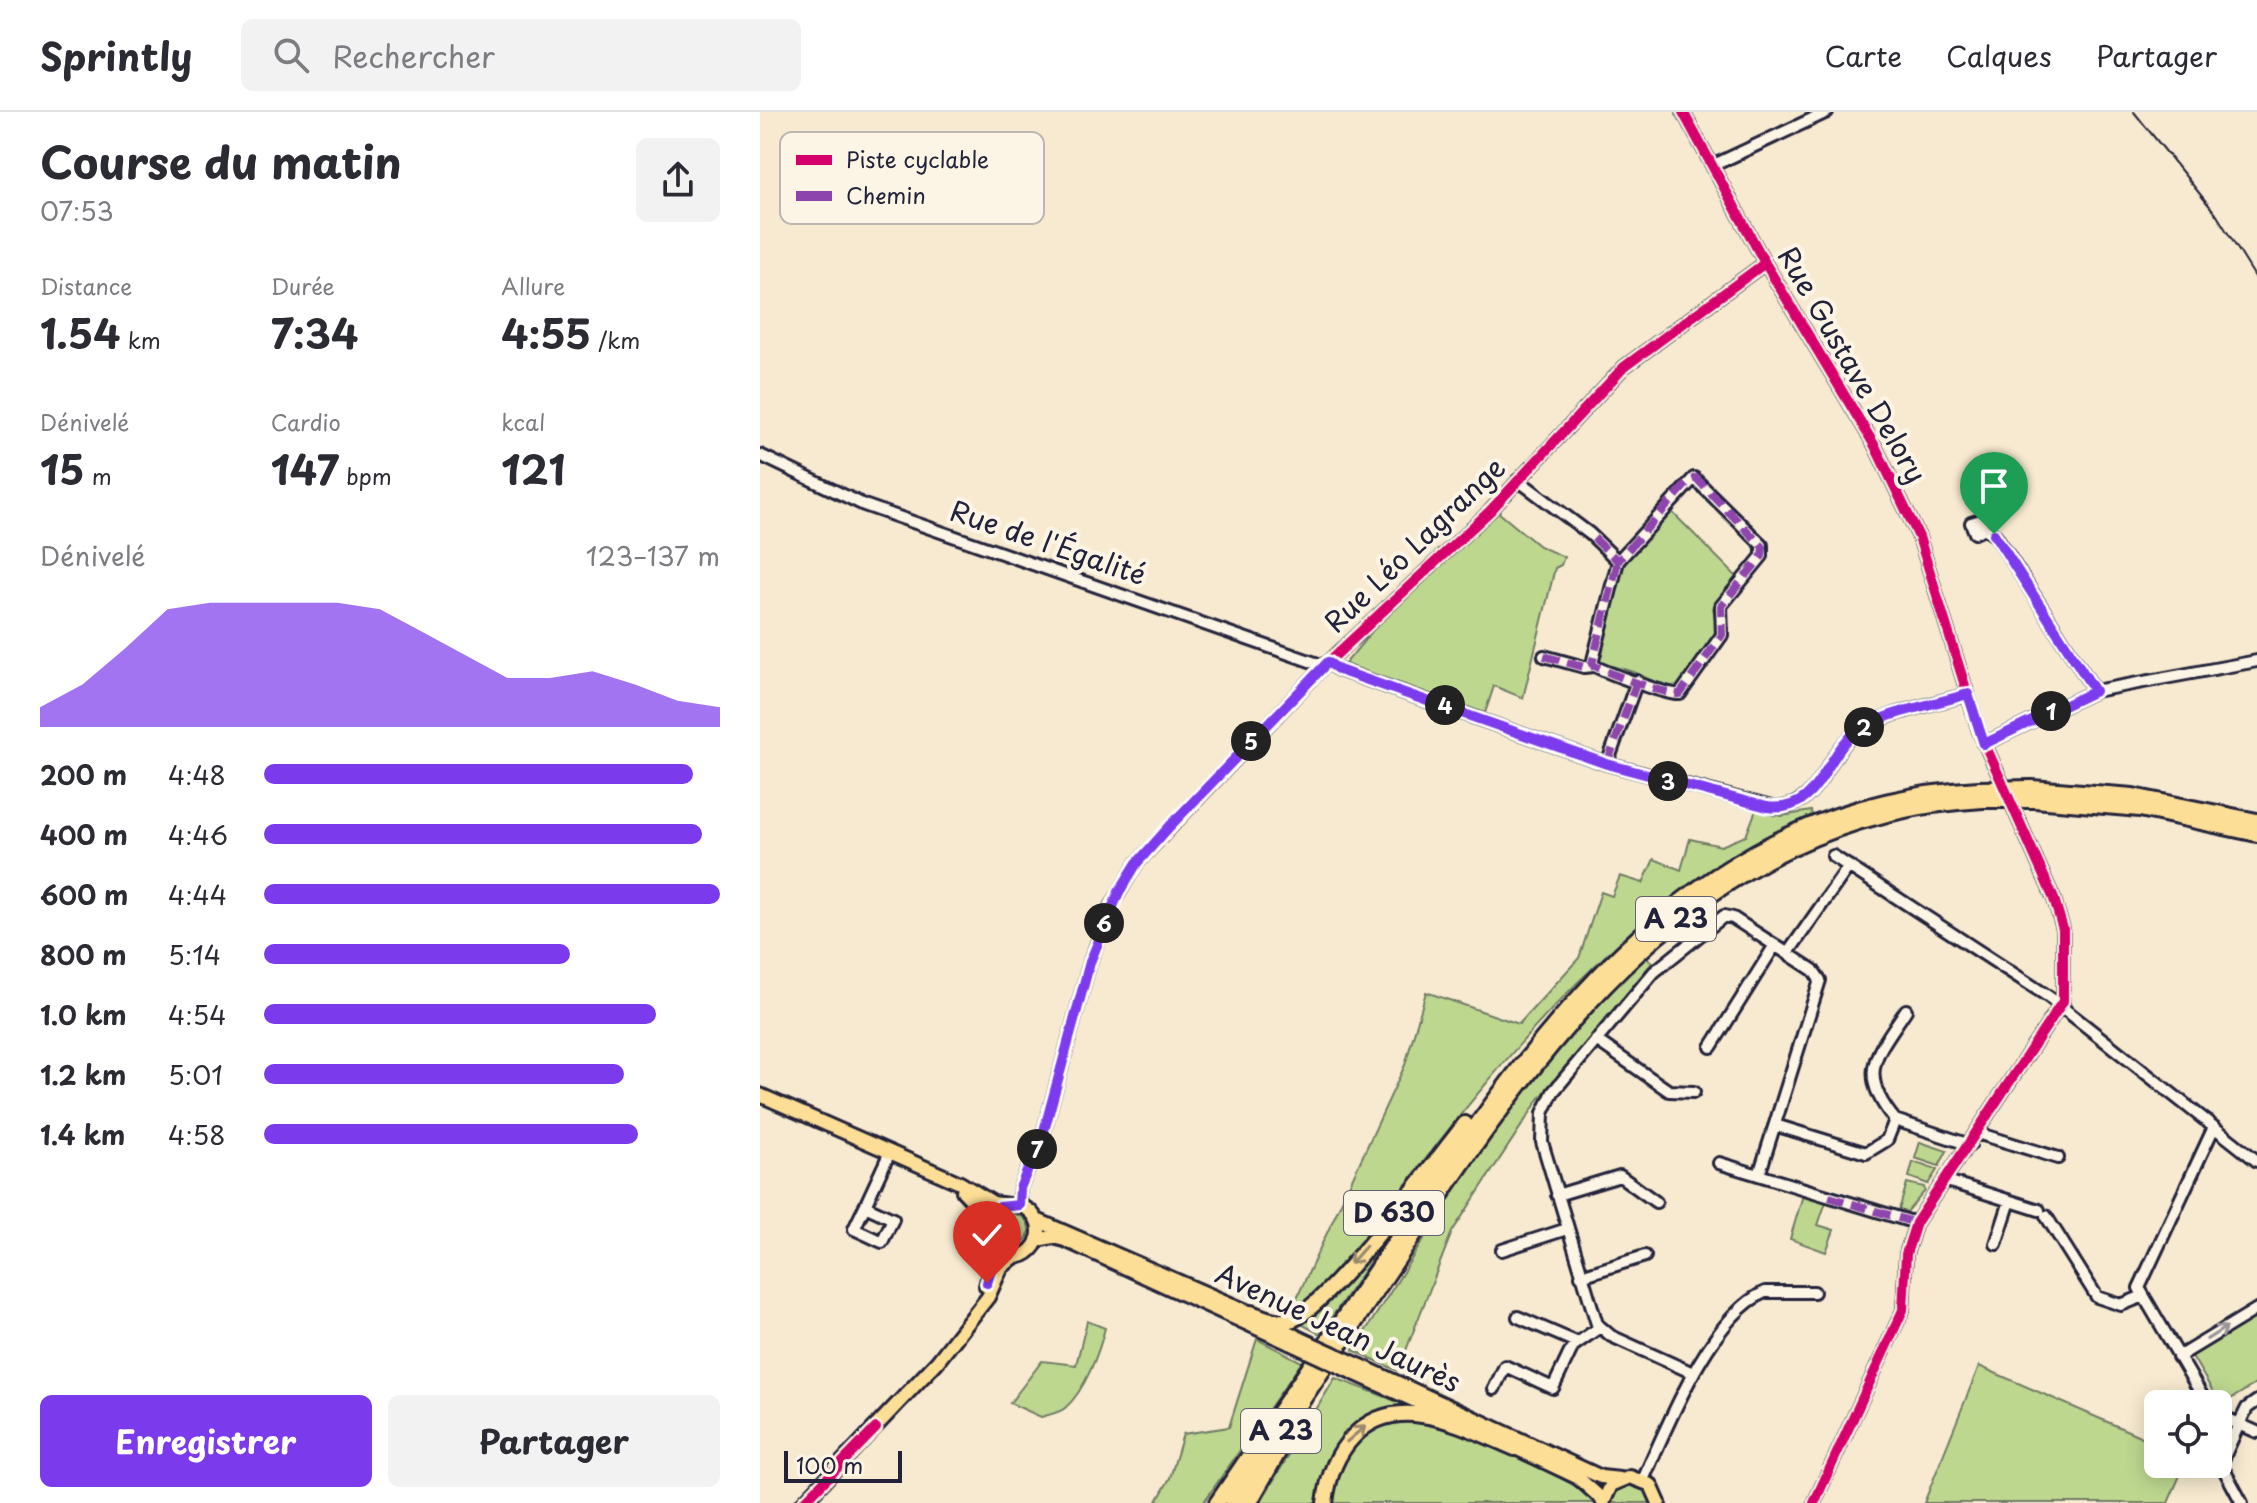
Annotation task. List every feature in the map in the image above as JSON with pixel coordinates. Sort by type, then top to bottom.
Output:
[{"type":"highway","name":"A 23","points":[[2034,794],[2140,809],[2257,834]]},
{"type":"highway","name":"A 23","points":[[1217,1503],[1517,1068],[1571,1003],[1623,950],[1675,905],[1727,868],[1781,838],[1843,814],[1911,797],[2034,794],[2133,796],[2257,821]]},
{"type":"highway","name":"A 23","points":[[1233,1503],[1510,1097],[1580,1011],[1658,934],[1733,879],[1811,838],[1890,813],[1981,795]]},
{"type":"highway","name":"D 630","points":[[1251,1313],[1285,1321],[1311,1307],[1389,1219],[1493,1089],[1517,1068]]},
{"type":"highway","points":[[1249,1503],[1321,1384],[1330,1360]]},
{"type":"highway","points":[[1325,1503],[1330,1471],[1343,1446],[1359,1430],[1386,1417],[1425,1415],[1515,1448]]},
{"type":"main road","points":[[760,1095],[965,1186],[990,1202],[1013,1205],[1037,1220],[1037,1240],[1029,1251],[1014,1257],[1001,1268],[992,1291],[937,1362],[878,1430],[804,1503]]},
{"type":"main road","points":[[907,1162],[968,1195],[987,1224],[992,1263],[978,1310]]},
{"type":"main road","points":[[987,1224],[994,1212],[1013,1205]]},
{"type":"main road","name":"Avenue Jean Jaurès","points":[[1037,1220],[1251,1313],[1299,1343]]},
{"type":"main road","name":"Avenue Jean Jaurès","points":[[1037,1240],[1053,1237],[1065,1240],[1601,1477],[1643,1480]]},
{"type":"main road","points":[[991,1246],[1001,1254],[1014,1257]]},
{"type":"main road","name":"Avenue Jean Jaurès","points":[[1358,1370],[1577,1477],[1603,1502]]},
{"type":"main road","points":[[1603,1502],[1609,1488],[1620,1479]]},
{"type":"main road","points":[[1643,1480],[1661,1501]]},
{"type":"street","name":"Rue Gustave Delory","points":[[1683,112],[1765,263],[1875,446],[1919,537],[1984,744],[2059,915],[2065,943],[2061,1005]]},
{"type":"street","points":[[1714,165],[1827,112]]},
{"type":"street","name":"Rue Léo Lagrange","points":[[1013,1205],[1044,1131],[1090,962],[1119,892],[1137,863],[1326,664],[1472,529],[1629,362],[1765,263]]},
{"type":"street","name":"Rue de l'Égalité","points":[[760,455],[887,513],[1607,764],[1767,807],[1784,808],[1812,793],[1846,742],[1861,729],[1968,694]]},
{"type":"street","points":[[1544,656],[1584,667],[1593,666],[1672,695],[1682,692],[1722,635],[1721,606],[1764,551],[1694,478],[1618,561],[1591,659],[1593,666]]},
{"type":"street","name":"Rue Léo Lagrange","points":[[1518,480],[1594,538],[1618,561]]},
{"type":"street","points":[[1984,528],[1996,536],[2095,691]]},
{"type":"street","points":[[1984,744],[2095,691],[2257,661]]},
{"type":"street","points":[[1607,764],[1637,681]]},
{"type":"street","points":[[1833,856],[2061,1005],[2257,1161]]},
{"type":"street","points":[[1788,953],[1849,866]]},
{"type":"street","points":[[1693,1373],[1611,1336],[1600,1327],[1581,1276],[1542,1142],[1543,1113],[1553,1092],[1654,972],[1718,918],[1733,918],[1813,970],[1820,980],[1759,1175]]},
{"type":"street","points":[[1711,1047],[1775,945]]},
{"type":"street","points":[[1814,1503],[1901,1314],[1906,1296],[1906,1254],[1916,1223],[1947,1181],[2061,1005]]},
{"type":"street","points":[[1906,1010],[1872,1066],[1874,1082],[1895,1120],[1970,1145]]},
{"type":"street","points":[[1596,1040],[1671,1093],[1694,1092]]},
{"type":"street","points":[[1775,1125],[1866,1153],[1887,1140],[1895,1120]]},
{"type":"street","points":[[2198,1390],[2141,1297],[2140,1281],[2214,1127]]},
{"type":"street","points":[[1977,1133],[2058,1158]]},
{"type":"street","points":[[865,1206],[889,1154]]},
{"type":"street","points":[[1719,1163],[1916,1223]]},
{"type":"street","points":[[1557,1195],[1620,1176],[1656,1202]]},
{"type":"street","points":[[1947,1181],[2042,1213],[2097,1297],[2121,1305],[2141,1297]]},
{"type":"street","points":[[1996,1244],[2010,1201]]},
{"type":"street","points":[[1502,1250],[1567,1229]]},
{"type":"street","points":[[1581,1276],[1645,1256]]},
{"type":"street","points":[[1643,1480],[1693,1373],[1726,1327],[1757,1296],[1774,1291],[1814,1292]]},
{"type":"street","points":[[2178,1357],[2257,1309]]},
{"type":"street","points":[[1518,1317],[1576,1342]]},
{"type":"street","points":[[1494,1389],[1505,1366],[1553,1388],[1576,1342],[1600,1327]]},
{"type":"street","points":[[2242,1503],[2221,1464],[2247,1408],[2257,1401]]},
{"type":"street","points":[[2232,1421],[2257,1432]]},
{"type":"green space","points":[[1670,510],[1737,577],[1713,608],[1718,632],[1679,686],[1671,690],[1634,672],[1597,662],[1617,580],[1627,560]]},
{"type":"green space","points":[[1498,512],[1539,546],[1564,557],[1561,565],[1555,568],[1523,698],[1494,686],[1485,713],[1345,664],[1386,614]]},
{"type":"green space","points":[[1756,810],[1782,816],[1811,811],[1812,815],[1746,849],[1686,889],[1629,934],[1576,984],[1478,1093],[1387,1209],[1392,1230],[1320,1334],[1288,1317],[1405,1065],[1426,992],[1519,1024],[1579,958],[1601,892],[1612,896],[1620,876],[1643,883],[1654,859],[1681,870],[1690,839],[1721,846],[1746,836]]},
{"type":"green space","points":[[1646,956],[1652,963],[1539,1099],[1452,1232],[1398,1371],[1353,1350],[1497,1127],[1558,1051]]},
{"type":"green space","points":[[1920,1142],[1947,1151],[1939,1166],[1915,1158]]},
{"type":"green space","points":[[1913,1162],[1937,1170],[1928,1184],[1909,1177]]},
{"type":"green space","points":[[1907,1183],[1924,1187],[1925,1191],[1907,1212],[1899,1210]]},
{"type":"green space","points":[[1803,1195],[1826,1202],[1818,1225],[1834,1230],[1826,1252],[1790,1239]]},
{"type":"green space","points":[[1013,1214],[1024,1219],[1029,1230],[1024,1241],[1013,1246],[1002,1241],[997,1230],[1002,1219]]},
{"type":"green space","points":[[2257,1316],[2257,1383],[2232,1398],[2232,1390],[2212,1390],[2192,1356]]},
{"type":"green space","points":[[1087,1321],[1105,1328],[1090,1371],[1072,1401],[1060,1411],[1041,1417],[1010,1403],[1042,1361],[1076,1365]]},
{"type":"green space","points":[[1257,1339],[1302,1362],[1203,1503],[1156,1503],[1170,1478],[1183,1434],[1229,1427]]},
{"type":"green space","points":[[1979,1366],[2144,1438],[2144,1478],[2179,1478],[2168,1503],[1924,1503]]},
{"type":"green space","points":[[1335,1378],[1402,1403],[1500,1447],[1595,1497],[1596,1503],[1260,1503]]},
{"type":"green space","points":[[1631,1482],[1644,1486],[1654,1503],[1610,1503],[1615,1490]]},
{"type":"tram line","points":[[2134,112],[2216,214],[2257,280]]},
{"type":"marked path","points":[[1594,538],[1618,561],[1690,480],[1696,478],[1763,547],[1762,556],[1721,606],[1722,635],[1680,694],[1635,682],[1592,664],[1618,561]]},
{"type":"marked path","points":[[1544,656],[1584,667],[1593,666]]},
{"type":"marked path","points":[[1607,764],[1637,681]]},
{"type":"marked path","points":[[1829,1197],[1916,1223]]},
{"type":"cycle path","points":[[1683,112],[1765,263],[1875,446],[1919,537],[1979,731],[2054,899],[2063,929],[2063,1001],[1916,1223],[1906,1254],[1903,1310],[1814,1503]]},
{"type":"cycle path","points":[[1019,1205],[1020,1188],[1044,1131],[1090,962],[1112,905],[1137,863],[1324,666],[1490,511],[1624,367],[1765,263]]},
{"type":"cycle path","points":[[803,1503],[876,1428]]},
{"type":"route","points":[[987,1283],[993,1257],[986,1229],[988,1222],[1000,1207],[1019,1205],[1020,1188],[1044,1131],[1090,962],[1119,892],[1137,863],[1170,826],[1328,662],[1339,670],[1433,700],[1607,764],[1767,807],[1784,808],[1812,793],[1849,738],[1870,724],[1968,694],[1984,744],[2095,691],[1994,534]]}]
